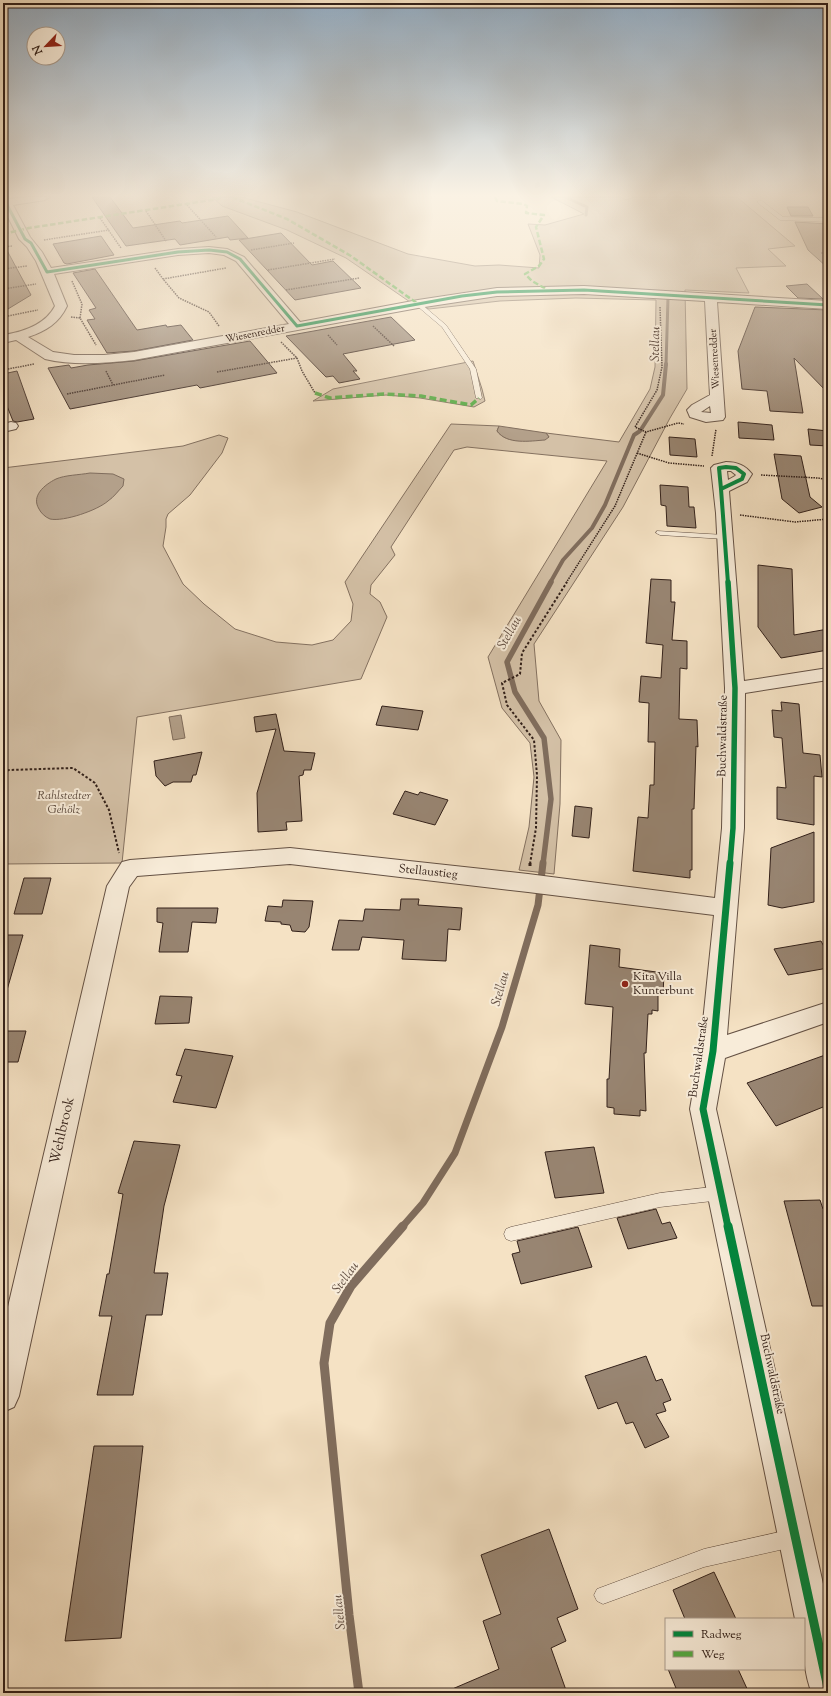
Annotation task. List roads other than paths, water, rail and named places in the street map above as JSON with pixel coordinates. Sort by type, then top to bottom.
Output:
[{"type":"street","points":[[3,339],[18,336],[47,324],[60,311],[61,306],[47,276]]},
{"type":"street","points":[[256,276],[297,326]]},
{"type":"street","name":"Wiesenredder","points":[[18,336],[50,356],[74,359],[104,359],[134,356],[228,340],[418,304],[497,292],[584,290],[828,306]]},
{"type":"street","name":"Wiesenredder","points":[[711,298],[717,396]]},
{"type":"street","name":"Buchwaldstraße","points":[[720,496],[735,688],[733,828],[713,1051],[703,1109],[828,1688]]},
{"type":"street","points":[[735,688],[828,674]]},
{"type":"street","name":"Stellaustieg","points":[[130,868],[290,856],[528,883],[726,908]]},
{"type":"street","name":"Wehlbrook","points":[[3,1396],[118,886],[130,868]]},
{"type":"street","points":[[713,1051],[828,1012]]},
{"type":"lane","points":[[418,304],[444,326],[473,369],[479,398]]},
{"type":"lane","points":[[660,533],[720,496]]},
{"type":"lane","points":[[511,1234],[660,1200],[721,1192]]},
{"type":"lane","points":[[602,1595],[704,1558],[796,1538]]},
{"type":"waterway","name":"Stellau","points":[[666,365],[668,298]]},
{"type":"waterway","name":"Stellau","points":[[550,583],[563,560],[592,528],[605,505],[634,435],[640,431],[663,395],[666,364]]},
{"type":"waterway","name":"Stellau","points":[[543,864],[551,799],[544,738],[515,692],[507,662],[551,582]]},
{"type":"waterway","name":"Stellau","points":[[402,1227],[423,1203],[455,1153],[502,1027],[538,905],[543,863]]},
{"type":"waterway","name":"Stellau","points":[[359,1693],[349,1615],[324,1363],[330,1323],[351,1286],[403,1226]]},
{"type":"place","name":"Kita Villa Kunterbunt","points":[[625,984]]},
{"type":"park label","name":"Rahlstedter Gehölz","points":[[64,803]]}]
